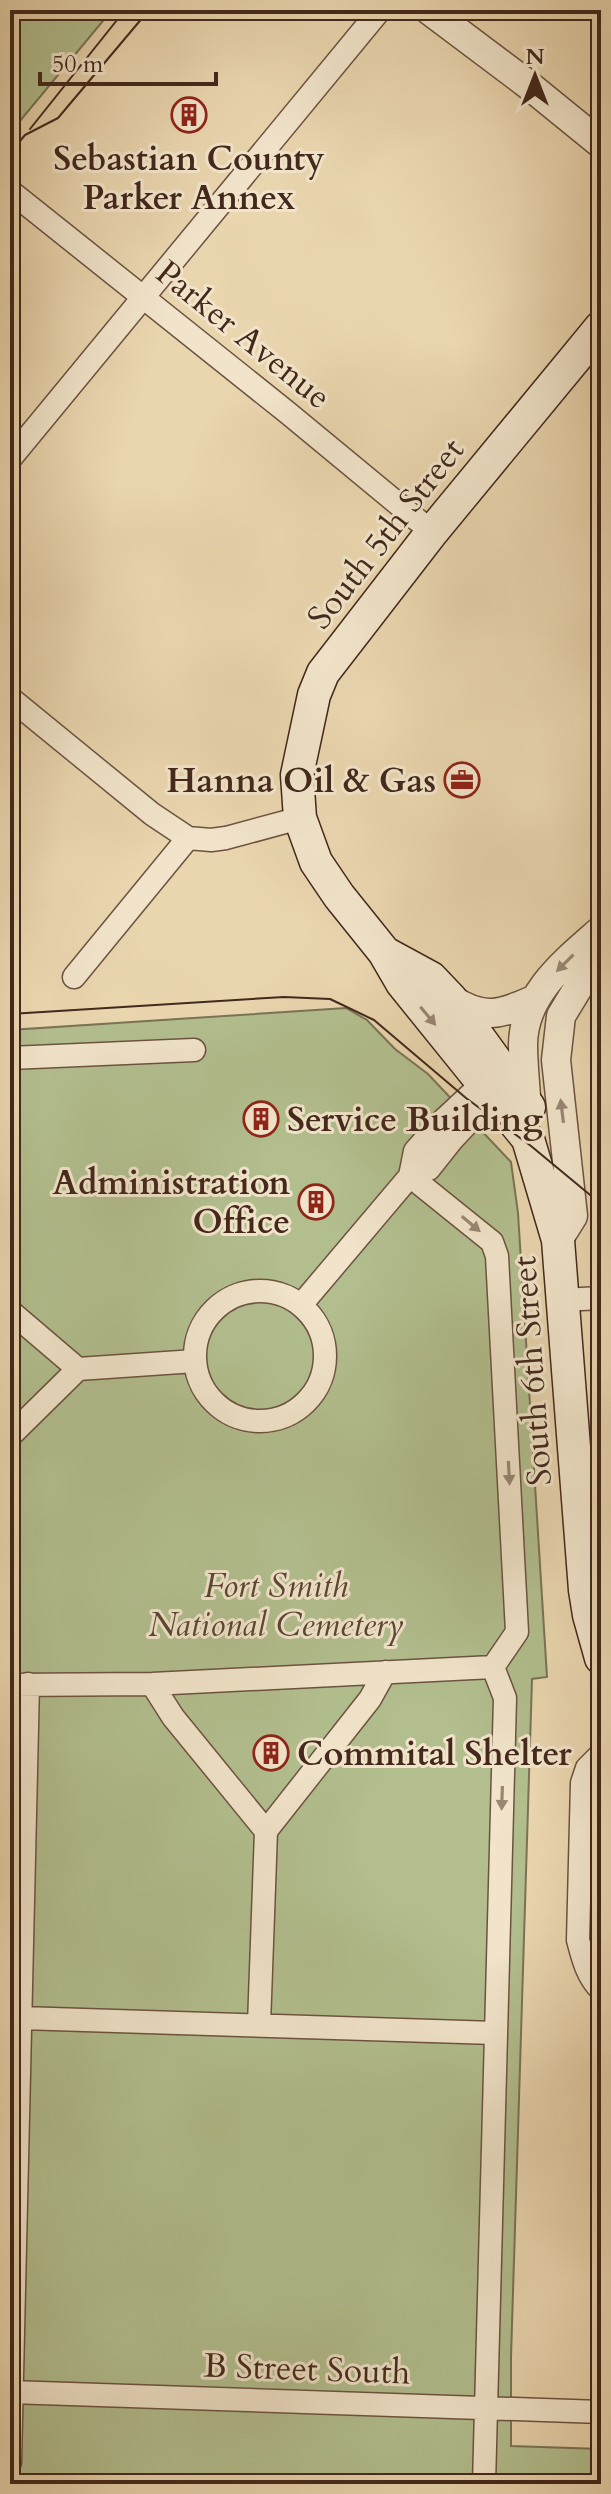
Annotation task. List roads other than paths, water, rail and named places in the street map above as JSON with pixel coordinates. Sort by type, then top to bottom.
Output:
[{"type":"main road","name":"South 5th Street","points":[[384,952],[316,862],[300,818],[297,775],[314,695],[323,673],[432,532],[601,327]]},
{"type":"main road","points":[[384,952],[431,978],[451,999],[491,1080],[528,1139],[558,1240]]},
{"type":"main road","points":[[384,952],[402,983],[491,1080],[527,1103],[549,1163],[560,1211],[558,1240]]},
{"type":"main road","name":"South 6th Street","points":[[558,1240],[585,1590],[601,1658]]},
{"type":"street","points":[[10,459],[380,10]]},
{"type":"street","points":[[429,10],[601,144]]},
{"type":"street","name":"Parker Avenue","points":[[10,191],[432,532]]},
{"type":"street","points":[[10,698],[152,814],[188,838],[226,838],[300,818]]},
{"type":"street","points":[[74,977],[188,838]]},
{"type":"street","points":[[301,1305],[410,1176],[415,1151],[438,1125],[491,1080],[500,1044],[533,1000],[567,959],[601,930]]},
{"type":"street","name":"South 6th Street","points":[[558,1240],[573,1216],[556,1060],[557,1034],[561,1016],[601,950]]},
{"type":"street","points":[[451,999],[466,1009],[485,1013],[507,1012],[533,1000]]},
{"type":"street","points":[[528,1139],[523,1040],[533,1000]]},
{"type":"street","points":[[10,1058],[194,1050]]},
{"type":"street","points":[[410,1176],[492,1242],[497,1256],[517,1632],[493,1667]]},
{"type":"street","points":[[266,1291],[286,1296],[301,1305],[316,1323],[325,1354],[322,1375],[305,1403],[290,1413],[270,1420],[252,1420],[233,1415],[217,1405],[206,1393],[195,1361],[197,1342],[204,1323],[216,1308],[229,1299],[266,1291]]},
{"type":"street","points":[[562,1300],[601,1298]]},
{"type":"street","points":[[10,1311],[78,1369]]},
{"type":"street","points":[[10,1436],[78,1369],[195,1361]]},
{"type":"street","points":[[10,2462],[21,2018],[19,1685],[152,1684],[493,1667]]},
{"type":"street","points":[[484,2484],[505,1698],[493,1667]]},
{"type":"street","points":[[259,2025],[266,1831],[370,1699],[385,1672]]},
{"type":"street","points":[[152,1684],[173,1717],[266,1831]]},
{"type":"street","points":[[601,1754],[587,1768],[582,1783],[578,1940],[584,1964],[601,1990]]},
{"type":"street","points":[[21,2018],[495,2033]]},
{"type":"street","name":"B Street South","points":[[11,2392],[601,2412]]},
{"type":"tram line","points":[[30,129],[125,10]]},
{"type":"tram line","points":[[10,153],[25,135],[58,118],[149,10]]},
{"type":"tram line","points":[[10,1014],[284,997],[330,999],[374,1020],[466,1098],[601,1204]]},
{"type":"place","name":"Sebastian County Parker Annex","points":[[189,115]]},
{"type":"place","name":"Hanna Oil & Gas","points":[[462,780]]},
{"type":"place","name":"Service Building","points":[[261,1119]]},
{"type":"place","name":"Administration Office","points":[[316,1202]]},
{"type":"place","name":"Commital Shelter","points":[[271,1753]]},
{"type":"park label","name":"Fort Smith National Cemetery","points":[[276,1604]]}]
